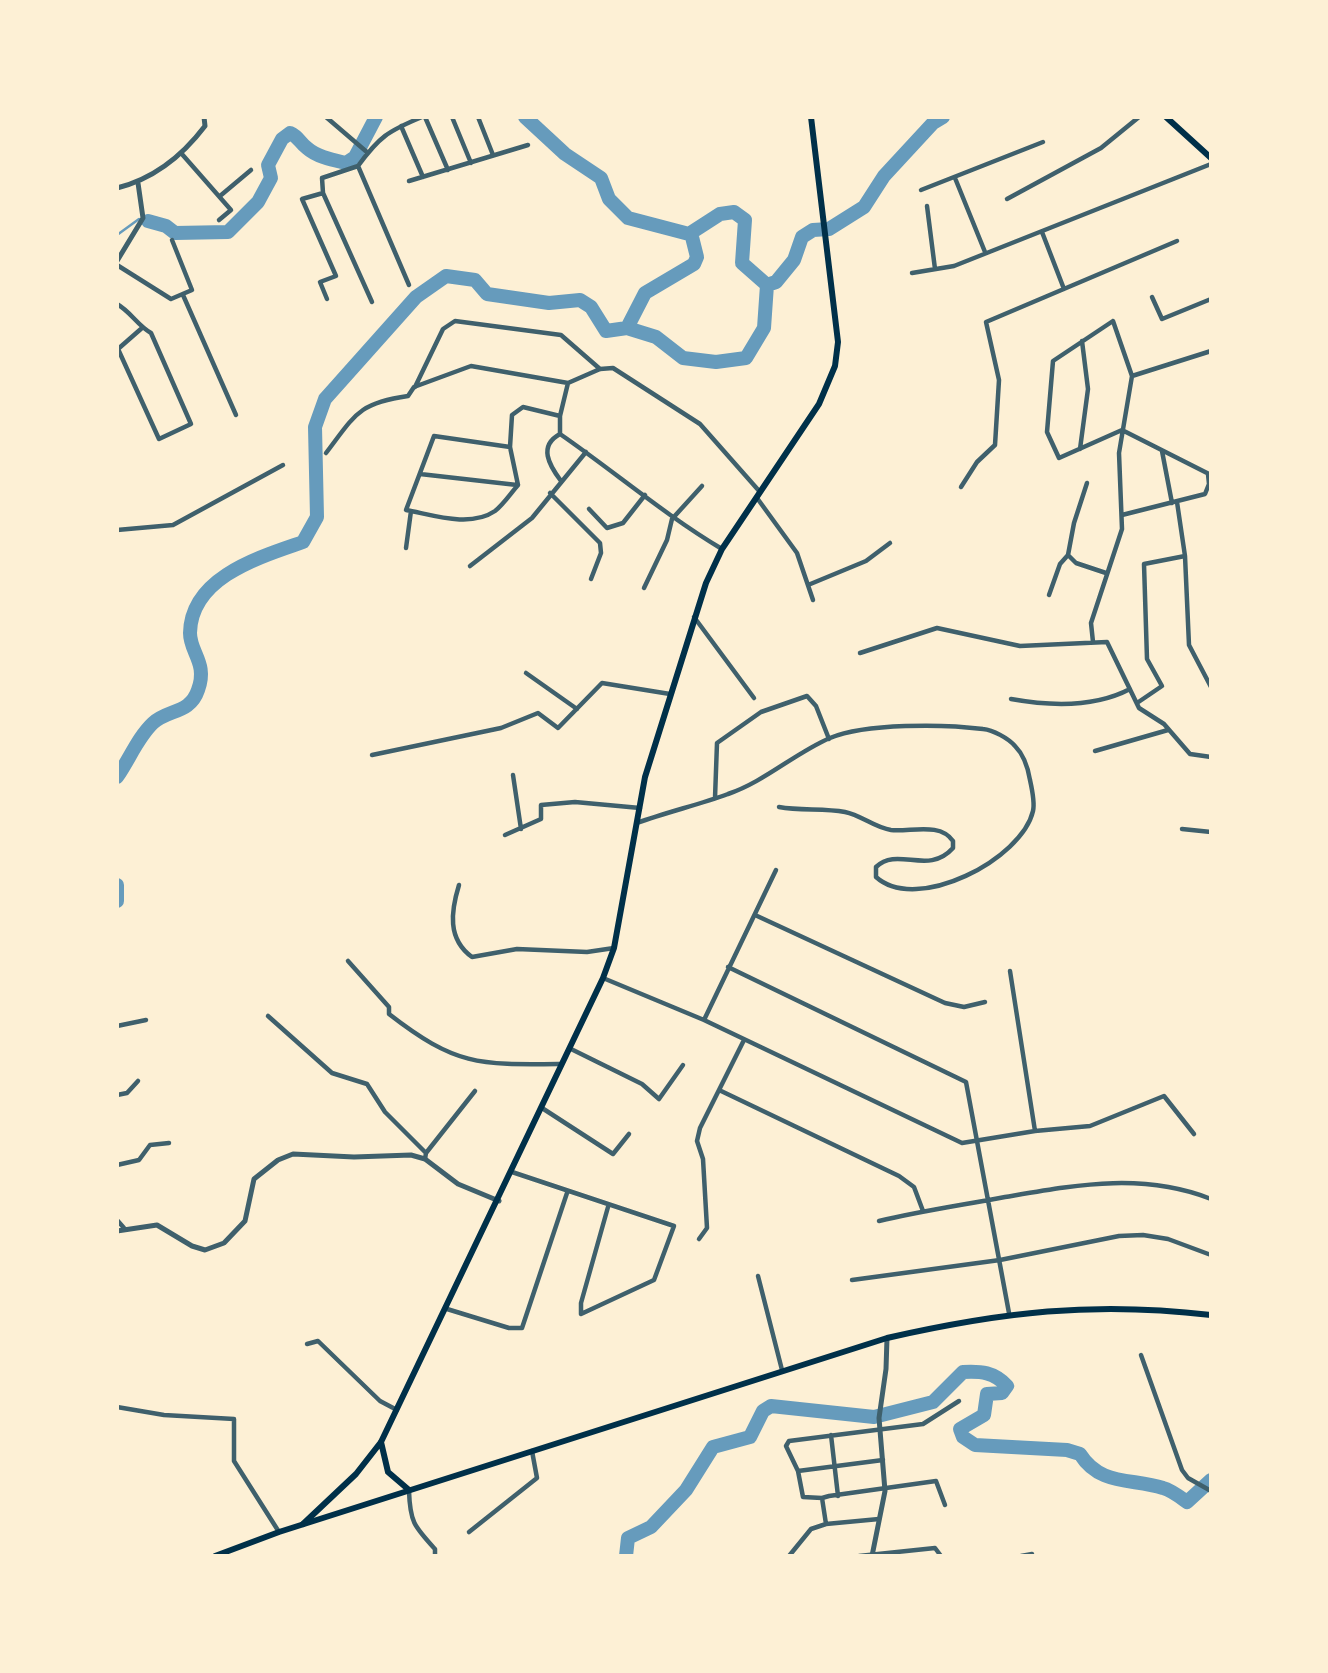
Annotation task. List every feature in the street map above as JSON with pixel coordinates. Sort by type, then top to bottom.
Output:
[{"type":"main road","points":[[302,1525],[372,1458],[382,1442],[571,1049],[614,948],[645,777],[694,617],[722,550],[819,404],[835,366],[838,342],[811,117]]},
{"type":"main road","points":[[1166,117],[1211,158]]},
{"type":"main road","points":[[215,1556],[279,1532],[887,1338],[1009,1313],[1113,1307],[1211,1315]]},
{"type":"main road","points":[[382,1442],[388,1472],[409,1490]]},
{"type":"street","points":[[117,188],[138,183],[181,153],[205,126],[204,117]]},
{"type":"street","points":[[326,117],[366,152]]},
{"type":"street","points":[[372,302],[323,193],[322,178],[358,166],[372,145],[401,126],[424,117],[448,170]]},
{"type":"street","points":[[452,117],[471,163]]},
{"type":"street","points":[[478,117],[494,155]]},
{"type":"street","points":[[1007,199],[1101,148],[1139,117]]},
{"type":"street","points":[[401,126],[423,177]]},
{"type":"street","points":[[921,190],[1043,142]]},
{"type":"street","points":[[409,181],[528,145]]},
{"type":"street","points":[[181,153],[231,209],[219,220]]},
{"type":"street","points":[[912,273],[954,266],[1211,164]]},
{"type":"street","points":[[358,166],[409,285]]},
{"type":"street","points":[[219,196],[251,170]]},
{"type":"street","points":[[955,178],[985,252]]},
{"type":"street","points":[[138,183],[143,219],[117,263],[171,299],[183,295],[192,290],[172,240]]},
{"type":"street","points":[[323,193],[302,199],[336,276],[320,282],[327,299]]},
{"type":"street","points":[[927,206],[935,269]]},
{"type":"street","points":[[1042,232],[1064,289]]},
{"type":"street","points":[[961,487],[977,462],[995,445],[999,380],[986,322],[1177,241]]},
{"type":"street","points":[[183,295],[236,415]]},
{"type":"street","points":[[1152,297],[1163,319],[1211,299]]},
{"type":"street","points":[[117,304],[132,313],[142,328],[151,333],[191,424],[159,439],[118,349],[142,328]]},
{"type":"street","points":[[326,453],[356,413],[373,403],[408,396],[443,329],[455,321],[561,335],[600,369]]},
{"type":"street","points":[[1093,642],[1091,623],[1105,573],[1122,529],[1119,453],[1132,376],[1113,321],[1053,361],[1047,432],[1059,458],[1122,430]]},
{"type":"street","points":[[1080,449],[1088,389],[1082,340]]},
{"type":"street","points":[[1132,376],[1211,351]]},
{"type":"street","points":[[414,387],[471,366],[568,383],[600,369],[613,368],[643,390],[701,424],[759,495],[797,553],[814,600]]},
{"type":"street","points":[[560,434],[559,416],[568,383]]},
{"type":"street","points":[[518,485],[510,447],[512,415],[523,407],[559,416]]},
{"type":"street","points":[[1122,430],[1209,474],[1205,494],[1122,515]]},
{"type":"street","points":[[560,434],[645,495],[671,519],[722,550]]},
{"type":"street","points":[[560,434],[550,441],[546,452],[561,481]]},
{"type":"street","points":[[510,447],[434,436],[406,510],[465,520],[478,518],[495,510],[518,485]]},
{"type":"street","points":[[1162,451],[1185,556],[1189,645],[1211,687]]},
{"type":"street","points":[[470,566],[532,518],[586,452]]},
{"type":"street","points":[[117,530],[173,525],[283,465]]},
{"type":"street","points":[[420,474],[518,485]]},
{"type":"street","points":[[1049,595],[1060,564],[1068,555],[1074,523],[1087,483]]},
{"type":"street","points":[[644,588],[667,540],[671,519],[702,486]]},
{"type":"street","points":[[550,493],[600,543],[601,554],[591,579]]},
{"type":"street","points":[[589,509],[607,528],[623,523],[645,495]]},
{"type":"street","points":[[406,548],[411,511]]},
{"type":"street","points":[[808,585],[866,561],[890,543]]},
{"type":"street","points":[[1068,555],[1076,563],[1105,573]]},
{"type":"street","points":[[1137,703],[1162,686],[1147,659],[1144,564],[1185,556]]},
{"type":"street","points":[[694,617],[754,698]]},
{"type":"street","points":[[860,653],[937,628],[1020,646],[1107,642],[1139,708],[1169,730],[1189,754],[1211,757]]},
{"type":"street","points":[[526,673],[577,709]]},
{"type":"street","points":[[372,755],[500,728],[538,713],[558,728],[602,683],[670,694]]},
{"type":"street","points":[[1011,699],[1068,705],[1116,696],[1130,689]]},
{"type":"street","points":[[715,798],[717,743],[761,712],[807,696],[816,706],[829,739]]},
{"type":"street","points":[[637,823],[730,794],[829,739],[849,732],[900,727],[986,729],[1006,738],[1023,757],[1029,776],[1033,811],[1025,829],[1011,845],[962,879],[940,887],[910,890],[893,888],[882,882],[876,877],[876,867],[891,858],[925,862],[946,856],[953,848],[953,841],[943,832],[933,829],[888,830],[845,812],[807,812],[779,807]]},
{"type":"street","points":[[1095,751],[1169,730]]},
{"type":"street","points":[[513,775],[520,829]]},
{"type":"street","points":[[505,835],[541,819],[541,805],[575,802],[640,808]]},
{"type":"street","points":[[1182,829],[1211,832]]},
{"type":"street","points":[[704,1020],[776,870]]},
{"type":"street","points":[[459,885],[451,919],[458,944],[472,957],[517,949],[587,952],[614,948]]},
{"type":"street","points":[[755,915],[945,1003],[964,1007],[985,1002]]},
{"type":"street","points":[[348,961],[389,1007],[389,1014],[436,1048],[469,1061],[562,1065]]},
{"type":"street","points":[[728,967],[966,1082],[1009,1313]]},
{"type":"street","points":[[1010,971],[1035,1131]]},
{"type":"street","points":[[603,978],[704,1020],[962,1143],[1035,1131],[1090,1126],[1164,1096],[1194,1135]]},
{"type":"street","points":[[268,1016],[332,1073],[367,1084],[385,1112],[426,1156],[458,1184],[499,1201]]},
{"type":"street","points":[[117,1026],[146,1020]]},
{"type":"street","points":[[699,1239],[708,1228],[702,1160],[697,1141],[699,1128],[744,1040]]},
{"type":"street","points":[[571,1049],[642,1084],[659,1099],[683,1065]]},
{"type":"street","points":[[117,1095],[127,1093],[138,1081]]},
{"type":"street","points":[[719,1090],[899,1176],[914,1187],[923,1211]]},
{"type":"street","points":[[426,1156],[475,1091]]},
{"type":"street","points":[[542,1108],[612,1154],[629,1134]]},
{"type":"street","points":[[117,1165],[139,1160],[150,1145],[169,1143]]},
{"type":"street","points":[[117,1231],[157,1225],[192,1246],[205,1250],[224,1244],[246,1221],[254,1179],[278,1160],[293,1154],[426,1156]]},
{"type":"street","points":[[512,1172],[608,1207],[674,1226],[654,1280],[581,1314],[581,1303],[608,1207]]},
{"type":"street","points":[[879,1222],[923,1211],[1110,1182],[1159,1184],[1211,1199]]},
{"type":"street","points":[[447,1309],[509,1328],[522,1328],[567,1193]]},
{"type":"street","points":[[117,1220],[124,1228]]},
{"type":"street","points":[[852,1280],[1000,1260],[1119,1236],[1143,1235],[1168,1239],[1211,1255]]},
{"type":"street","points":[[758,1276],[782,1370]]},
{"type":"street","points":[[872,1554],[885,1491],[879,1415],[887,1369],[887,1338]]},
{"type":"street","points":[[307,1344],[318,1341],[380,1401],[397,1411]]},
{"type":"street","points":[[1141,1355],[1182,1470],[1188,1478],[1209,1490]]},
{"type":"street","points":[[945,1506],[936,1481],[885,1491],[822,1498],[803,1497],[798,1471],[786,1443],[923,1424],[959,1401]]},
{"type":"street","points":[[117,1408],[164,1415],[234,1419],[234,1461],[279,1532]]},
{"type":"street","points":[[831,1435],[838,1496]]},
{"type":"street","points":[[470,1532],[537,1478],[532,1451]]},
{"type":"street","points":[[798,1471],[883,1460]]},
{"type":"street","points":[[409,1490],[407,1504],[412,1520],[421,1536],[435,1549],[435,1556]]},
{"type":"street","points":[[822,1498],[826,1524]]},
{"type":"street","points":[[789,1556],[808,1531],[826,1524],[879,1519]]},
{"type":"street","points":[[859,1556],[935,1548],[941,1556]]},
{"type":"street","points":[[1021,1556],[1032,1554]]},
{"type":"waterway","points":[[148,221],[166,226],[175,233],[228,232],[258,202],[271,178],[268,165],[282,139],[290,133],[315,154],[346,163],[355,157],[376,117]]},
{"type":"waterway","points":[[525,117],[565,154],[601,178],[609,199],[628,218],[689,234],[720,214],[734,212],[745,220],[742,263],[767,285],[776,282],[794,260],[802,237],[813,230],[829,229],[864,207],[884,176],[933,123],[943,117]]},
{"type":"waterway","points":[[117,235],[139,219]]},
{"type":"waterway","points":[[627,328],[645,293],[694,264],[697,257],[691,233]]},
{"type":"waterway","points":[[117,777],[153,723],[190,703],[198,690],[201,681],[200,665],[190,633],[193,614],[202,597],[231,572],[303,542],[317,517],[315,427],[325,399],[416,297],[446,276],[475,280],[487,294],[549,303],[580,300],[591,307],[606,331],[627,328],[656,337],[683,358],[716,362],[746,358],[764,328],[767,285]]},
{"type":"waterway","points":[[117,885],[117,901]]},
{"type":"waterway","points":[[626,1556],[628,1538],[651,1527],[686,1490],[713,1447],[750,1437],[763,1411],[771,1406],[874,1417],[933,1402],[963,1372],[987,1373],[1007,1386],[1002,1393],[987,1394],[984,1415],[960,1429],[963,1437],[975,1445],[1067,1450],[1080,1454],[1088,1464],[1107,1476],[1166,1489],[1187,1502],[1211,1480]]}]
